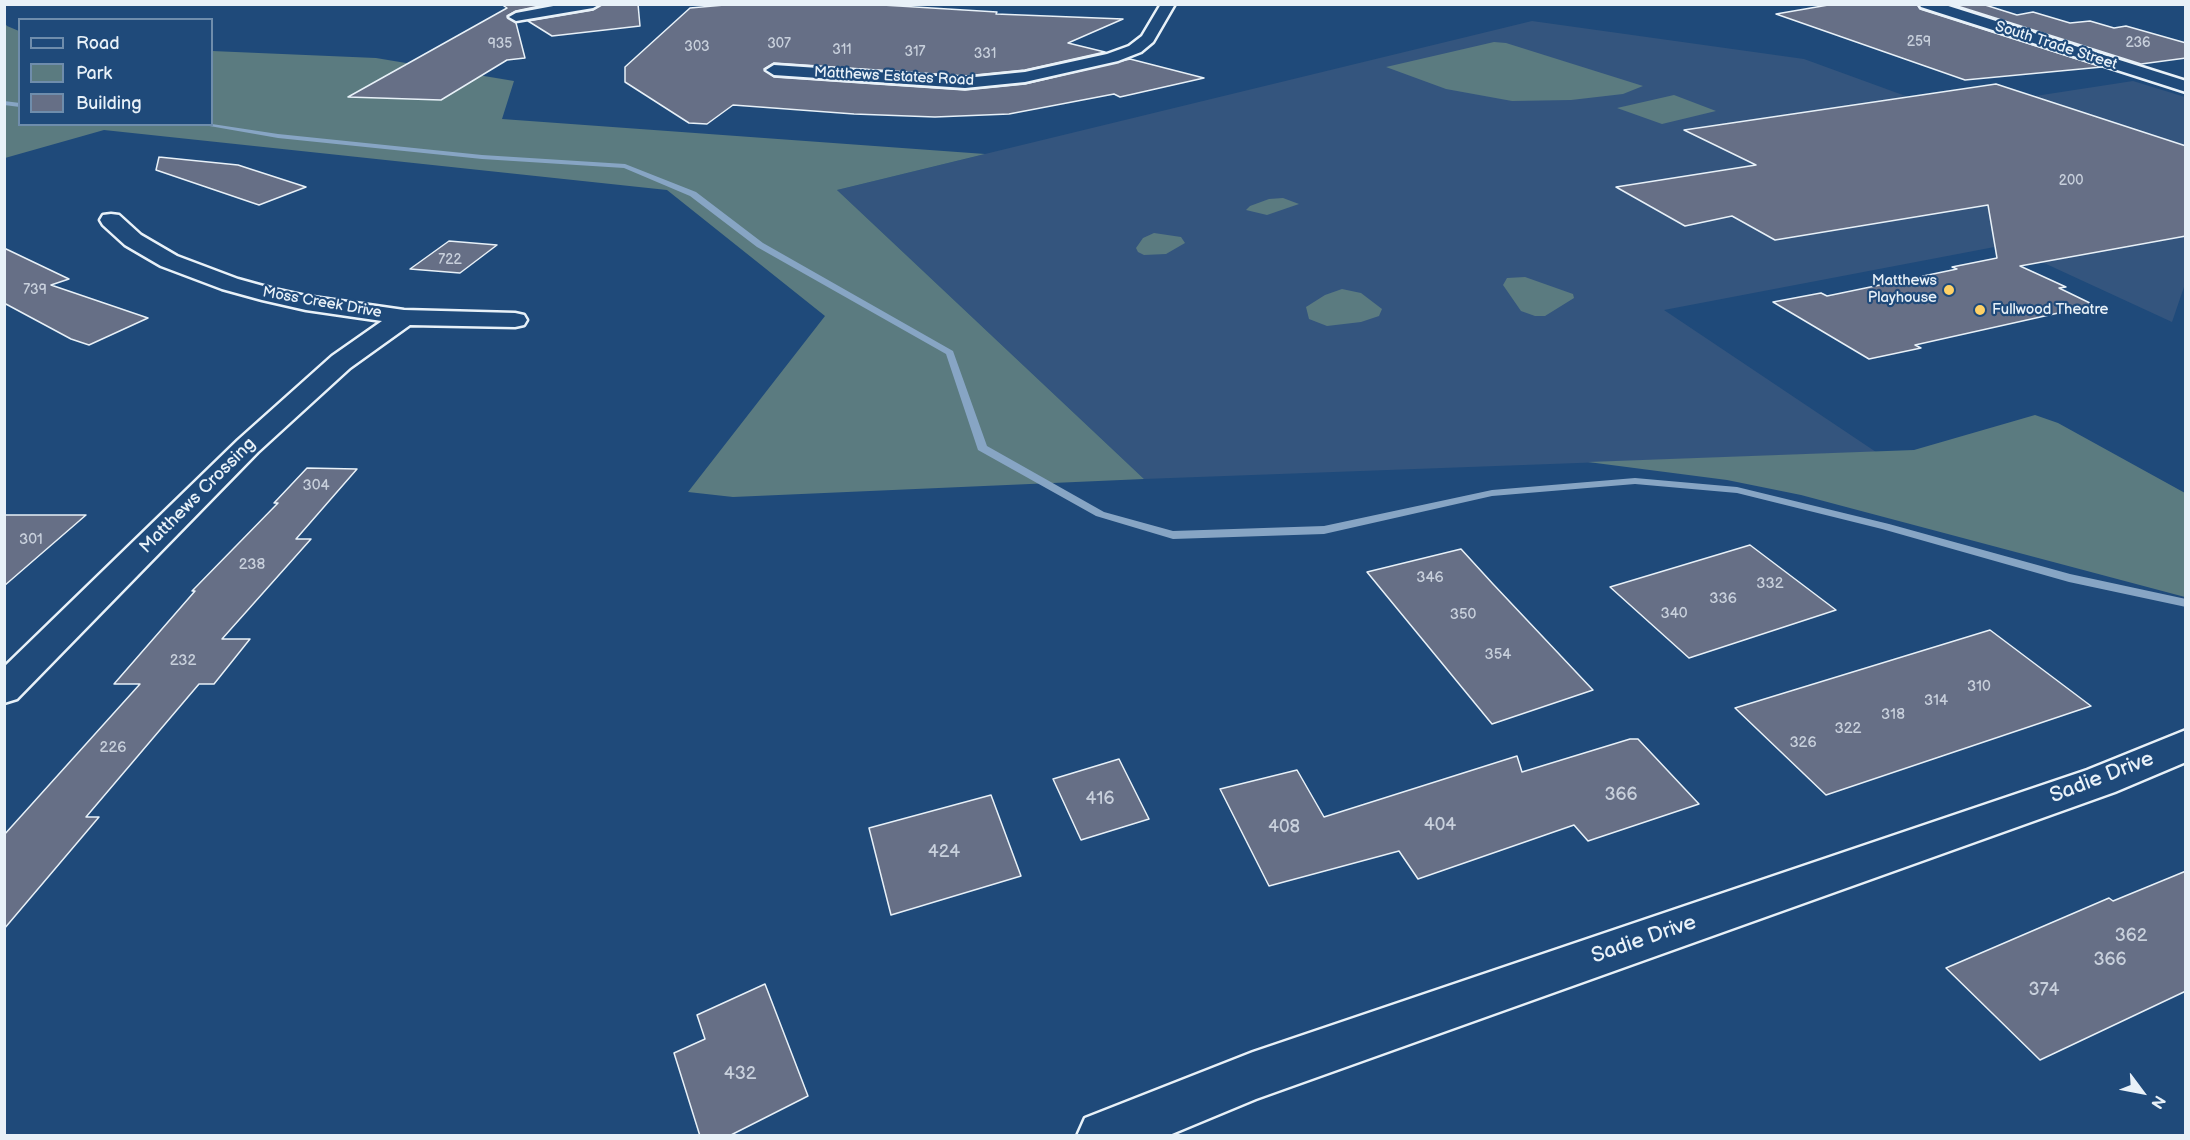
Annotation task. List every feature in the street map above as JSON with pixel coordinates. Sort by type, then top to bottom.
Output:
[{"type":"street","points":[[516,17],[593,4]]},
{"type":"street","name":"South Trade Street","points":[[1926,4],[2186,87]]},
{"type":"street","name":"Matthews Estates Road","points":[[774,70],[965,83],[1025,77],[1112,58],[1135,49],[1149,39],[1162,5]]},
{"type":"street","name":"Moss Creek Drive","points":[[111,220],[133,240],[169,261],[230,284],[306,303],[404,317],[515,320]]},
{"type":"street","name":"Matthews Crossing","points":[[4,690],[248,446],[308,390],[341,362],[404,317]]},
{"type":"street","name":"Sadie Drive","points":[[1103,1136],[1253,1076],[2101,781],[2186,746]]},
{"type":"shaded area","points":[[1532,21],[1804,59],[1944,110],[2133,81],[2185,97],[2185,284],[2172,322],[2005,245],[1664,310],[1876,452],[1144,479],[837,190]]},
{"type":"green space","points":[[4,22],[7,26],[18,31],[18,126],[213,126],[213,51],[376,58],[514,81],[502,119],[985,154],[837,190],[1144,479],[733,497],[688,492],[825,316],[667,190],[104,130],[5,158]]},
{"type":"green space","points":[[1494,42],[1506,43],[1643,86],[1623,94],[1571,100],[1512,101],[1446,89],[1386,67]]},
{"type":"green space","points":[[1674,95],[1716,111],[1662,124],[1617,108]]},
{"type":"green space","points":[[1283,198],[1299,204],[1267,215],[1246,210],[1250,206],[1269,199]]},
{"type":"green space","points":[[1154,233],[1181,237],[1185,243],[1166,254],[1144,255],[1138,252],[1136,248],[1143,238]]},
{"type":"green space","points":[[1525,277],[1573,294],[1574,298],[1545,316],[1535,316],[1521,311],[1503,285],[1507,278]]},
{"type":"green space","points":[[1342,289],[1361,293],[1382,309],[1379,316],[1361,322],[1327,326],[1309,319],[1306,307],[1325,295]]},
{"type":"green space","points":[[2035,415],[2058,423],[2185,493],[2185,597],[1801,495],[1727,480],[1588,462],[1914,450]]},
{"type":"building","points":[[501,4],[549,4],[516,11],[507,16],[516,23],[525,58],[507,60],[441,100],[348,97],[507,8]]},
{"type":"building","points":[[602,4],[638,4],[640,26],[552,36],[528,21],[593,10]]},
{"type":"building","points":[[736,4],[866,4],[997,12],[996,14],[1123,19],[1068,43],[1105,52],[1025,70],[965,76],[774,63],[764,69],[774,77],[965,90],[1025,84],[1130,59],[1204,78],[1120,97],[1114,94],[1009,114],[935,117],[854,114],[733,105],[707,124],[689,123],[625,82],[625,67],[690,8]]},
{"type":"building","points":[[1834,4],[1917,4],[1920,9],[2102,67],[1965,80],[1776,14]]},
{"type":"building","points":[[1951,4],[1982,4],[2017,15],[2033,12],[2070,23],[2090,21],[2114,28],[2126,26],[2186,43],[2186,58],[2141,64]]},
{"type":"building","points":[[1996,84],[2186,146],[2186,236],[2020,266],[2066,287],[2059,288],[2094,305],[1915,345],[1921,348],[1869,359],[1773,302],[1821,293],[1827,296],[1957,269],[1952,267],[1997,258],[1988,205],[1775,240],[1732,216],[1685,226],[1616,187],[1756,165],[1684,130]]},
{"type":"building","points":[[159,157],[238,165],[306,187],[259,205],[156,170]]},
{"type":"building","points":[[449,241],[497,245],[460,273],[410,269]]},
{"type":"building","points":[[4,248],[69,279],[51,285],[148,318],[89,345],[71,339],[4,303]]},
{"type":"building","points":[[307,468],[357,469],[296,539],[311,539],[222,639],[250,639],[214,684],[199,684],[86,817],[99,817],[4,929],[4,835],[140,684],[114,684],[195,591],[192,591],[278,503],[274,503]]},
{"type":"building","points":[[4,515],[86,515],[4,586]]},
{"type":"building","points":[[1750,545],[1836,610],[1689,658],[1610,587]]},
{"type":"building","points":[[1461,549],[1593,690],[1492,724],[1367,572]]},
{"type":"building","points":[[1990,630],[2091,706],[1826,795],[1735,708]]},
{"type":"building","points":[[1630,739],[1638,739],[1699,804],[1588,841],[1574,825],[1418,879],[1399,851],[1269,886],[1220,789],[1297,770],[1324,817],[1517,756],[1522,772]]},
{"type":"building","points":[[1119,759],[1149,819],[1081,840],[1053,779]]},
{"type":"building","points":[[991,795],[1021,876],[891,915],[869,828]]},
{"type":"building","points":[[2186,871],[2186,991],[2040,1060],[1946,968],[2109,898],[2113,901]]},
{"type":"building","points":[[765,984],[808,1096],[729,1136],[700,1136],[674,1053],[705,1039],[697,1015]]},
{"type":"waterway","points":[[4,103],[18,105]]},
{"type":"waterway","points":[[213,126],[278,136],[482,157],[625,166],[693,194],[760,245],[950,353],[982,448],[1100,514],[1173,535],[1324,530],[1492,493],[1635,481],[1737,490],[1885,526],[2069,578],[2186,603]]},
{"type":"place","name":"Matthews Playhouse","points":[[1949,290]]},
{"type":"place","name":"Fullwood Theatre","points":[[1980,310]]}]
